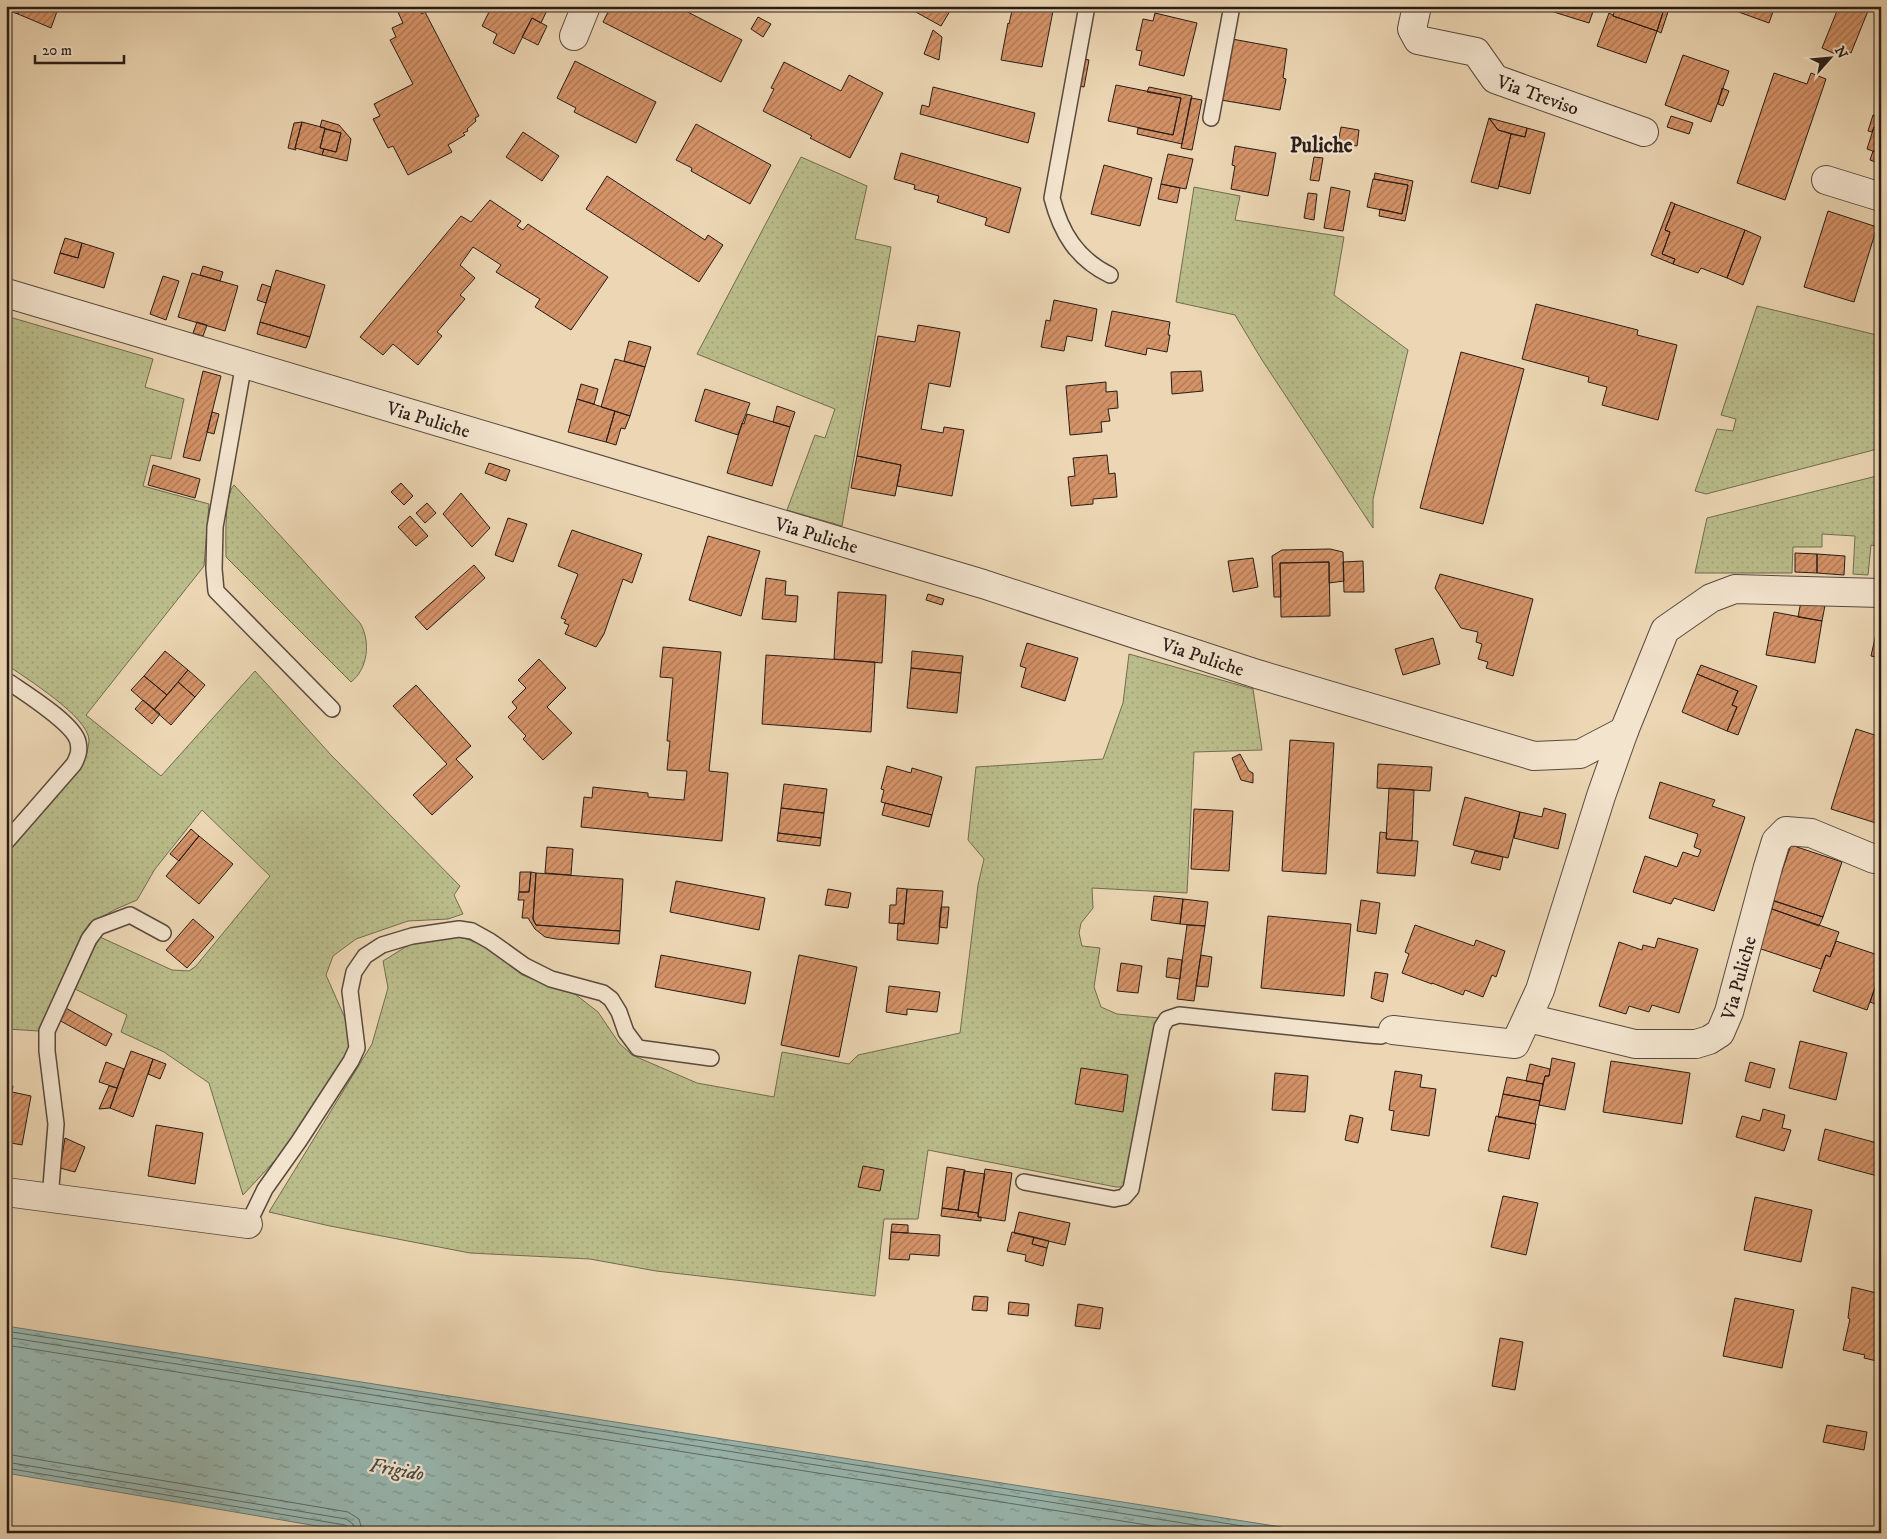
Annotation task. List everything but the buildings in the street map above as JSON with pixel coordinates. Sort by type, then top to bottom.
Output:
[{"type":"street","points":[[574,36],[586,6]]},
{"type":"street","name":"Via Treviso","points":[[1418,6],[1412,29],[1418,40],[1476,52],[1495,79],[1644,132]]},
{"type":"street","points":[[1826,180],[1881,197]]},
{"type":"street","name":"Via Puliche","points":[[6,293],[983,584],[1257,674],[1534,756],[1580,754],[1624,731]]},
{"type":"street","points":[[1393,1030],[1515,1044],[1540,990],[1601,796],[1624,731],[1665,630],[1711,598],[1735,589],[1881,593]]},
{"type":"street","name":"Via Puliche","points":[[1528,1018],[1635,1044],[1696,1044],[1709,1040],[1720,1033],[1729,1012],[1776,841],[1786,832],[1811,833],[1874,859],[1881,858]]},
{"type":"street","points":[[6,1192],[248,1224]]},
{"type":"lane","points":[[1086,6],[1052,198],[1056,213],[1076,250],[1094,267],[1110,275]]},
{"type":"lane","points":[[1211,118],[1232,6]]},
{"type":"lane","points":[[244,363],[216,527],[214,569],[216,592],[332,709]]},
{"type":"lane","points":[[6,680],[70,727],[78,740],[80,752],[74,764],[6,842]]},
{"type":"lane","points":[[50,1199],[56,1124],[47,1051],[47,1031],[89,939],[98,927],[130,916],[163,933]]},
{"type":"lane","points":[[248,1224],[265,1189],[299,1142],[351,1061],[357,1048],[350,991],[354,972],[365,956],[382,946],[412,936],[459,929],[472,931],[490,941],[525,966],[552,979],[603,993],[611,999],[619,1012],[626,1032],[638,1048],[711,1058]]},
{"type":"lane","points":[[1024,1182],[1114,1199],[1124,1197],[1131,1189],[1162,1027],[1167,1019],[1179,1015],[1381,1036],[1393,1030]]},
{"type":"green space","points":[[801,157],[867,186],[855,239],[891,247],[842,526],[787,510],[815,435],[825,438],[835,409],[697,354]]},
{"type":"green space","points":[[1194,187],[1240,196],[1235,220],[1344,237],[1334,295],[1408,350],[1373,499],[1373,528],[1262,360],[1235,315],[1176,302]]},
{"type":"green space","points":[[1757,306],[1881,336],[1881,448],[1706,494],[1695,491],[1717,429],[1733,431],[1736,419],[1721,415]]},
{"type":"green space","points":[[6,316],[153,359],[145,387],[184,399],[171,459],[151,455],[143,486],[209,504],[204,566],[86,715],[161,776],[255,671],[331,755],[460,886],[454,895],[463,914],[448,919],[408,921],[356,939],[333,956],[326,975],[352,1034],[348,1049],[333,1079],[285,1150],[243,1195],[209,1083],[164,1052],[121,1032],[127,1015],[73,988],[100,937],[172,970],[189,971],[196,966],[270,876],[202,810],[155,869],[137,900],[89,924],[81,936],[39,1031],[6,1029],[6,834],[16,839],[86,756],[89,740],[86,730],[67,709],[6,664]]},
{"type":"green space","points":[[1881,475],[1881,521],[1878,546],[1871,545],[1868,575],[1853,574],[1855,536],[1822,534],[1822,547],[1793,547],[1792,573],[1695,573],[1707,518]]},
{"type":"green space","points":[[234,485],[360,623],[366,638],[366,654],[361,670],[351,682],[226,557],[227,508]]},
{"type":"green space","points":[[1129,654],[1253,689],[1262,750],[1194,752],[1187,893],[1092,888],[1093,908],[1081,923],[1079,933],[1082,946],[1100,948],[1094,987],[1101,1007],[1117,1014],[1160,1018],[1128,1181],[1123,1187],[928,1150],[918,1219],[884,1219],[875,1296],[656,1271],[590,1259],[470,1253],[330,1226],[269,1212],[372,1044],[388,988],[383,961],[412,943],[458,936],[486,946],[522,975],[575,994],[598,1012],[619,1043],[632,1055],[697,1083],[774,1097],[782,1052],[849,1064],[858,1055],[960,1033],[978,885],[984,859],[968,840],[976,767],[1103,759],[1123,703]]},
{"type":"water","name":"Frigido","points":[[6,1326],[1319,1533],[358,1533],[6,1473]]},
{"type":"district","name":"Puliche","points":[[1321,145]]}]
